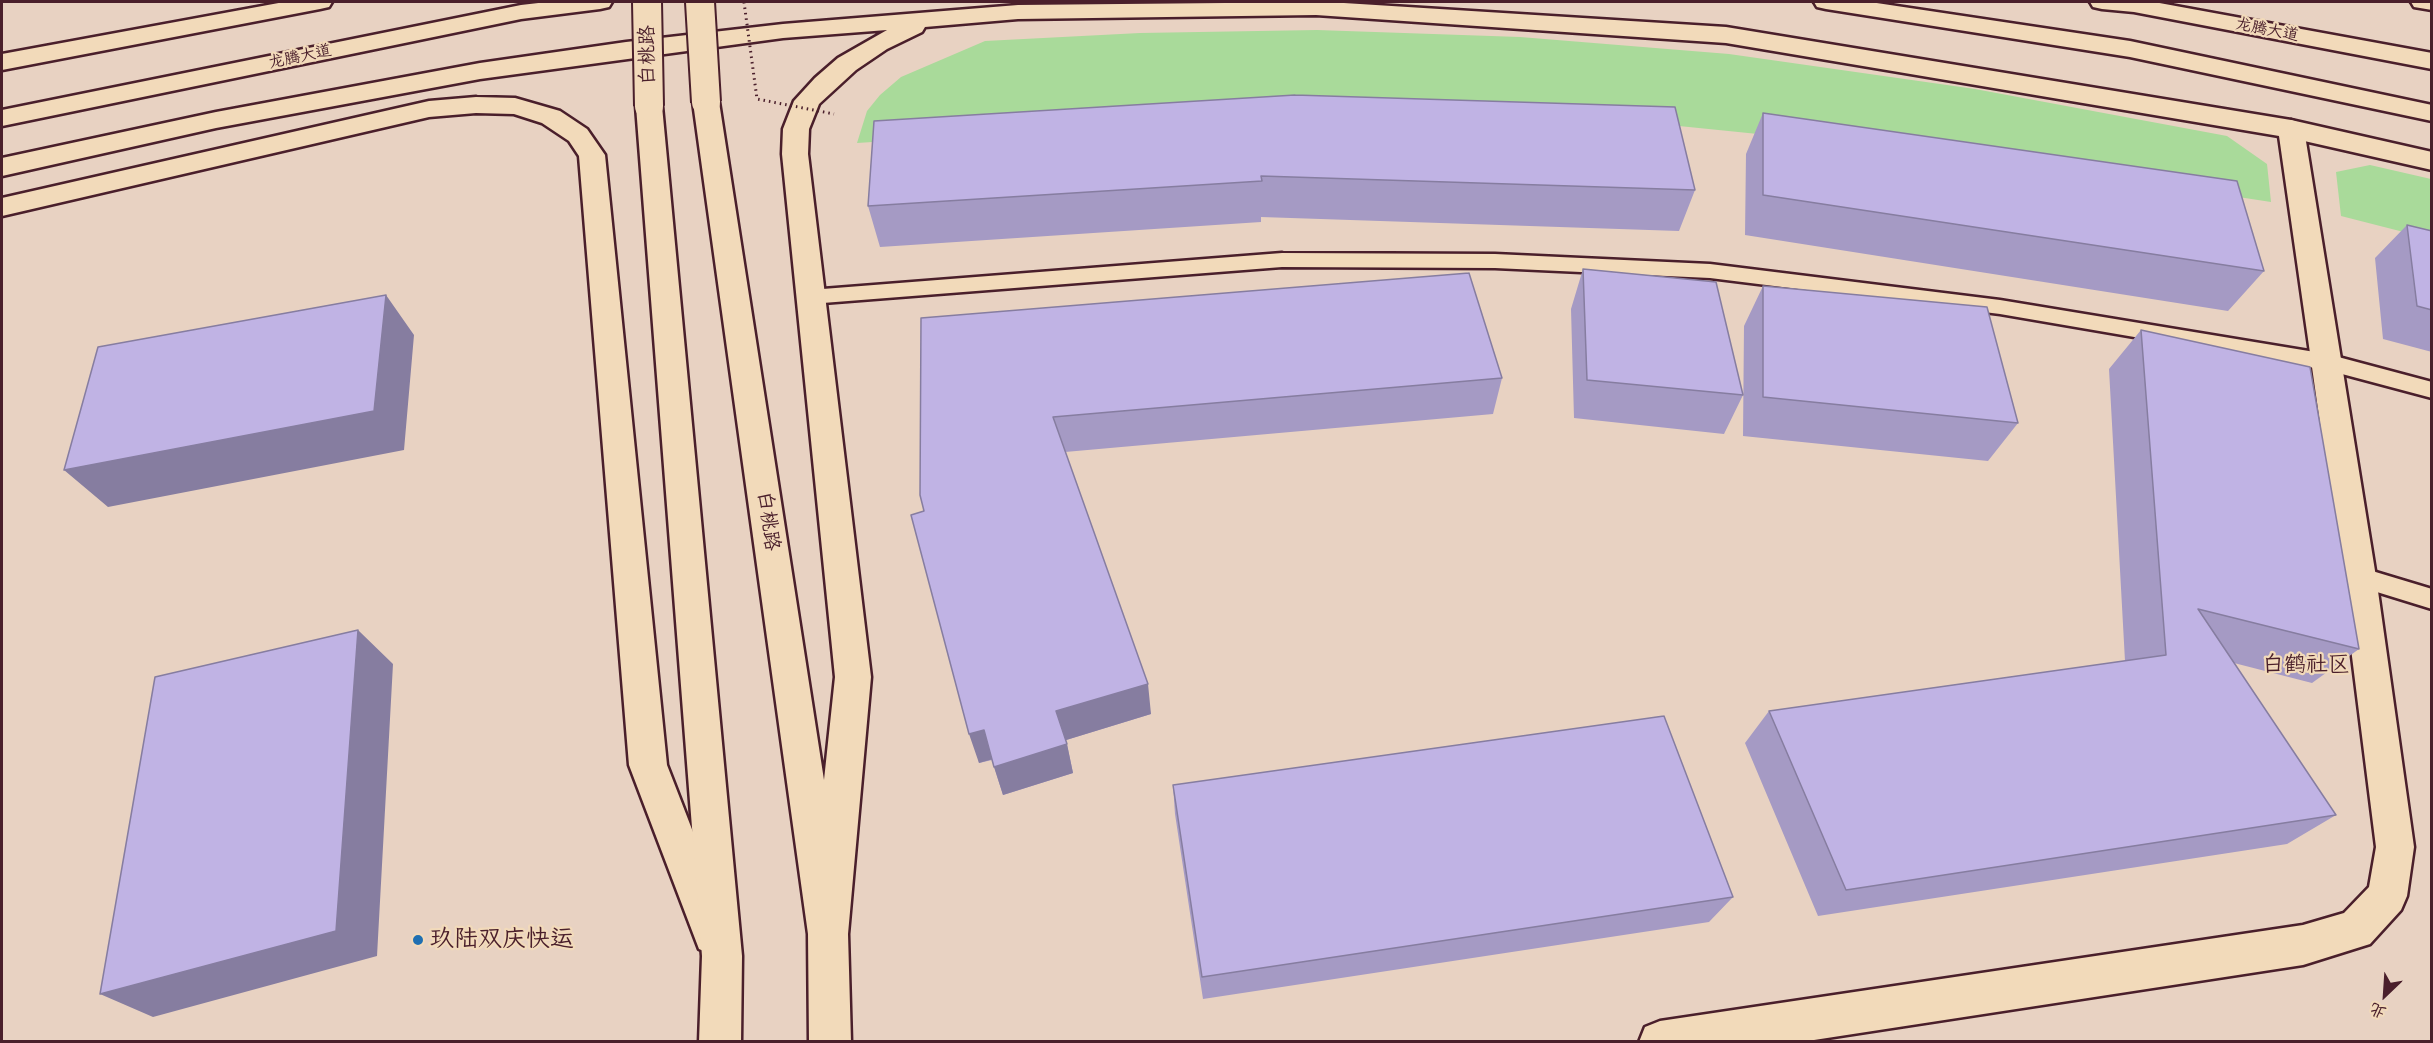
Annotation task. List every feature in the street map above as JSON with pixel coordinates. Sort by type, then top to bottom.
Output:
[{"type":"main road","points":[[2,62],[320,2]]},
{"type":"main road","name":"龙腾大道","points":[[2,118],[521,12],[600,2]]},
{"type":"main road","name":"白桃路","points":[[647,2],[649,106],[722,956],[717,1041]]},
{"type":"main road","name":"白桃路","points":[[700,2],[706,102],[828,934],[830,1041]]},
{"type":"main road","points":[[1826,2],[2130,49],[2432,113]]},
{"type":"main road","name":"龙腾大道","points":[[2102,2],[2134,5],[2432,61]]},
{"type":"main road","points":[[2423,2],[2432,3]]},
{"type":"main road","points":[[2,167],[216,120],[480,70],[783,31],[1018,12],[1316,8],[1726,35],[2291,129],[2432,161]]},
{"type":"main road","points":[[828,934],[853,677],[795,154],[796,129],[807,101],[847,64],[878,44],[932,18]]},
{"type":"main road","points":[[2,207],[429,109],[476,105],[515,106],[551,117],[578,135],[592,155],[648,765],[722,956]]},
{"type":"main road","points":[[1660,1041],[2303,945],[2356,930],[2387,896],[2395,847],[2359,577],[2291,129]]},
{"type":"lane","points":[[810,297],[1282,260],[1507,262],[1710,271],[2000,307],[2327,362],[2432,390]]},
{"type":"lane","points":[[2359,577],[2432,599]]},
{"type":"path","points":[[744,2],[757,99],[834,114]]},
{"type":"green space","points":[[1317,30],[1520,37],[1729,54],[1975,89],[2227,136],[2267,164],[2271,202],[1965,155],[1679,126],[1232,119],[857,143],[867,111],[880,95],[901,77],[985,41],[1140,33]]},
{"type":"green space","points":[[2370,165],[2431,179],[2431,239],[2341,216],[2336,172]]},
{"type":"building","points":[[1295,95],[1675,107],[1695,190],[1261,176],[1262,181],[868,206],[874,121]]},
{"type":"building","points":[[1763,113],[2237,181],[2264,271],[1763,195]]},
{"type":"building","points":[[2407,225],[2432,231],[2432,310],[2417,306]]},
{"type":"building","points":[[1583,269],[1716,282],[1743,395],[1587,380]]},
{"type":"building","points":[[1469,273],[1502,378],[1053,417],[1148,684],[1056,711],[1067,744],[994,767],[984,730],[969,734],[911,515],[924,511],[920,495],[921,318]]},
{"type":"building","points":[[1763,286],[1987,307],[2018,423],[1763,397]]},
{"type":"building","points":[[386,295],[374,411],[64,470],[98,347]]},
{"type":"building","points":[[2141,330],[2310,367],[2359,649],[2198,609],[2336,815],[1846,890],[1769,711],[2166,655]]},
{"type":"building","points":[[358,630],[336,931],[100,994],[155,677]]},
{"type":"building","points":[[1664,716],[1733,897],[1202,977],[1173,785]]},
{"type":"place","name":"玖陆双庆快运","points":[[418,940]]},
{"type":"district","name":"白鹤社区","points":[[2306,665]]}]
